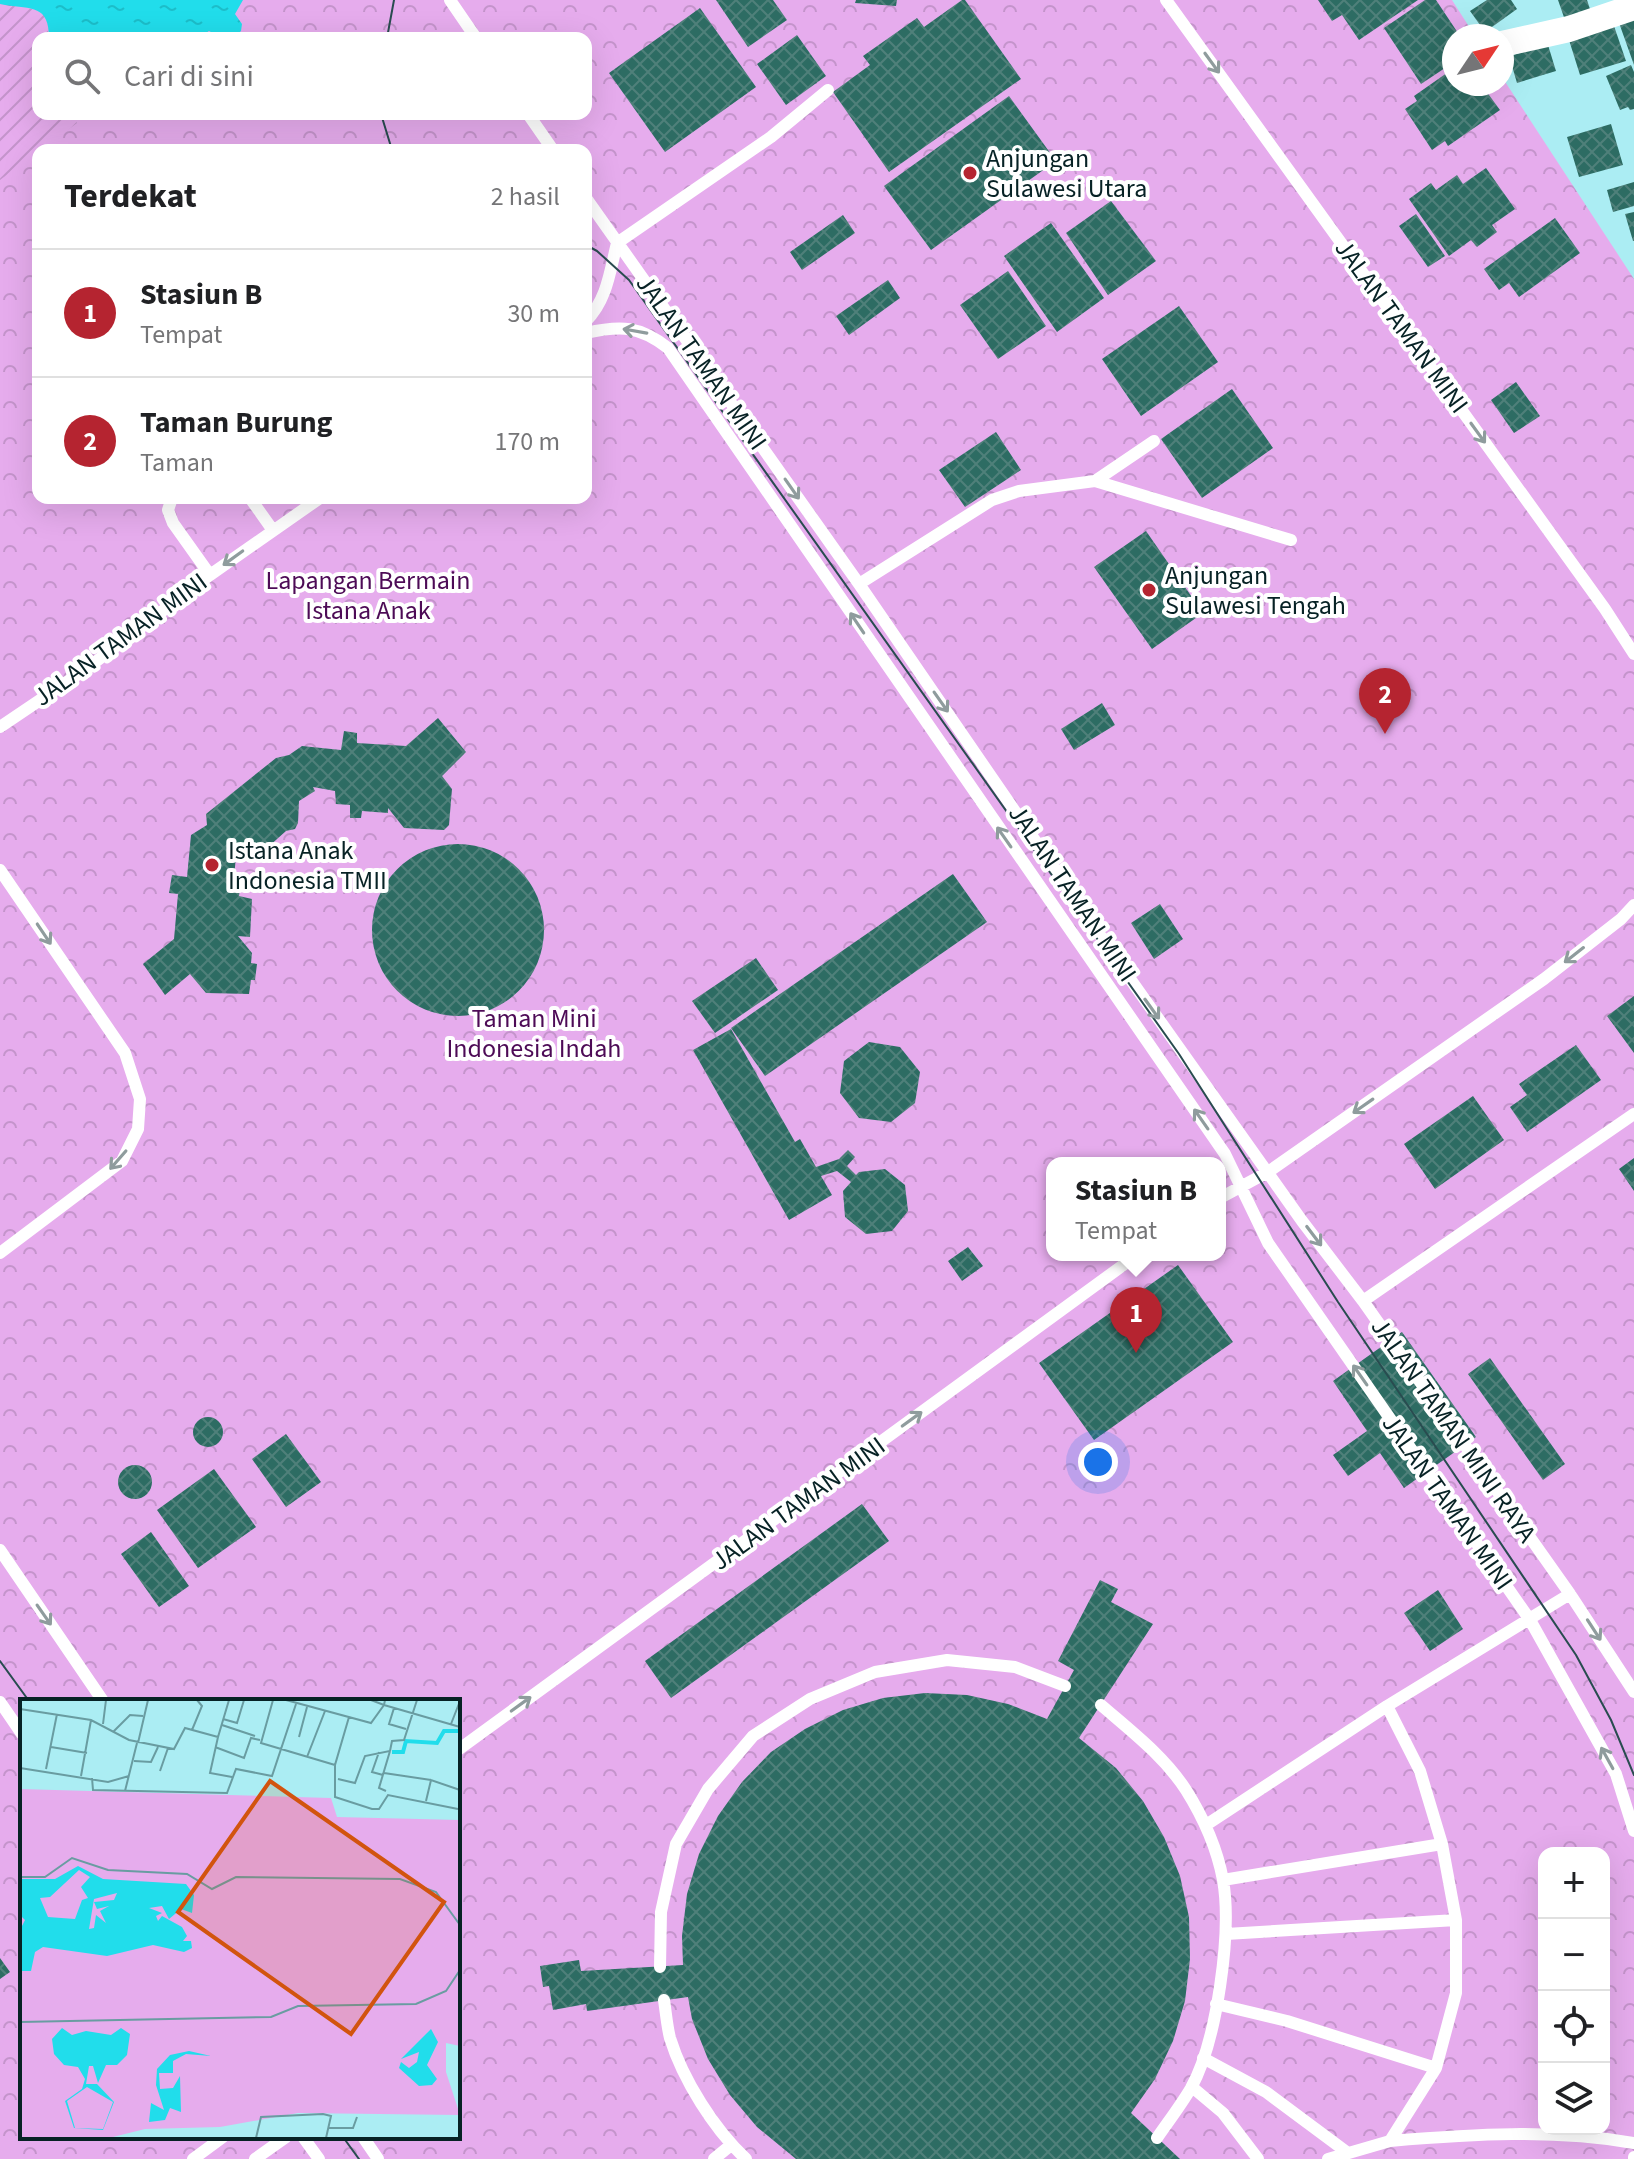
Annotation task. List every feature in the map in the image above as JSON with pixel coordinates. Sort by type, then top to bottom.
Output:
[{"type":"street","points":[[1514,41],[1569,29],[1634,7]]},
{"type":"lane","points":[[450,0],[472,32]]},
{"type":"lane","name":"JALAN TAMAN MINI","points":[[1166,0],[1605,609],[1634,654]]},
{"type":"lane","points":[[617,243],[771,137],[828,90]]},
{"type":"lane","points":[[532,120],[549,144]]},
{"type":"lane","name":"JALAN TAMAN MINI","points":[[592,207],[1268,1172]]},
{"type":"lane","name":"JALAN TAMAN MINI","points":[[592,316],[608,286],[617,243]]},
{"type":"lane","name":"JALAN TAMAN MINI","points":[[592,332],[630,328],[650,334],[668,348],[1225,1154],[1268,1243],[1530,1620],[1616,1774],[1634,1831]]},
{"type":"lane","points":[[1095,481],[1154,441]]},
{"type":"lane","points":[[859,584],[992,500],[1019,491],[1095,481],[1291,540]]},
{"type":"lane","points":[[170,504],[168,510],[173,523],[210,575]]},
{"type":"lane","points":[[254,504],[272,529]]},
{"type":"lane","name":"JALAN TAMAN MINI","points":[[0,727],[86,669],[272,529],[311,504]]},
{"type":"lane","points":[[0,870],[125,1053],[140,1099],[138,1129],[122,1161],[0,1253]]},
{"type":"lane","points":[[1226,1194],[1268,1172],[1544,979],[1621,919],[1634,905]]},
{"type":"lane","points":[[1363,1301],[1634,1114]]},
{"type":"lane","name":"JALAN TAMAN MINI RAYA","points":[[1268,1172],[1570,1594],[1634,1692]]},
{"type":"lane","name":"JALAN TAMAN MINI","points":[[460,1749],[1129,1261]]},
{"type":"lane","points":[[0,1550],[102,1699]]},
{"type":"lane","points":[[1206,1825],[1387,1706],[1570,1594]]},
{"type":"lane","points":[[660,1967],[661,1912],[676,1844],[708,1789],[753,1736],[810,1699],[875,1672],[947,1660],[1015,1667],[1065,1686]]},
{"type":"lane","points":[[0,1702],[20,1731]]},
{"type":"lane","points":[[1101,1705],[1151,1747],[1185,1788],[1206,1825],[1223,1880],[1226,1934],[1216,2004],[1203,2058],[1192,2087],[1157,2138]]},
{"type":"lane","points":[[1387,1706],[1420,1771],[1442,1844],[1456,1920],[1456,1993],[1436,2068],[1390,2141]]},
{"type":"lane","points":[[1223,1880],[1442,1844]]},
{"type":"lane","points":[[1226,1934],[1456,1920]]},
{"type":"lane","points":[[664,2000],[670,2037],[696,2095],[731,2145],[746,2159]]},
{"type":"lane","points":[[1216,2004],[1287,2021],[1436,2068]]},
{"type":"lane","points":[[1203,2058],[1266,2092],[1348,2153]]},
{"type":"lane","points":[[1192,2087],[1223,2113],[1258,2159]]},
{"type":"lane","points":[[1328,2159],[1390,2141],[1482,2133],[1540,2132],[1595,2136],[1634,2143]]},
{"type":"lane","points":[[193,2159],[220,2139]]},
{"type":"lane","points":[[255,2159],[283,2139]]},
{"type":"lane","points":[[304,2139],[319,2159]]},
{"type":"lane","points":[[364,2139],[378,2159]]},
{"type":"lane","points":[[714,2159],[731,2145]]},
{"type":"green space","name":"Taman Mini Indonesia Indah","points":[[0,0],[1452,0],[1467,24],[1442,24],[1442,96],[1514,95],[1634,279],[1634,2159],[0,2159]]},
{"type":"green space","points":[[0,4],[33,9],[46,16],[48,32],[32,32],[32,120],[75,120],[77,123],[49,144],[32,144],[32,156],[0,180]]},
{"type":"water","points":[[0,0],[243,0],[235,14],[242,24],[240,32],[48,32],[46,19],[37,11],[0,4]]},
{"type":"building","points":[[716,0],[773,0],[787,20],[748,47]]},
{"type":"building","points":[[856,0],[897,0],[896,6],[855,3]]},
{"type":"building","points":[[965,0],[1021,79],[889,172],[833,92],[870,65],[863,56],[917,18],[924,27]]},
{"type":"building","points":[[1318,0],[1418,0],[1359,40],[1342,15],[1332,21]]},
{"type":"building","points":[[1425,0],[1436,0],[1452,24],[1442,24],[1442,70],[1421,84],[1384,28]]},
{"type":"building","points":[[1487,0],[1511,0],[1517,9],[1496,24],[1479,24],[1470,11]]},
{"type":"building","points":[[1558,0],[1587,0],[1593,18],[1567,26]]},
{"type":"building","points":[[700,8],[756,87],[665,152],[609,73]]},
{"type":"building","points":[[1634,14],[1634,65],[1618,20]]},
{"type":"building","points":[[1614,26],[1626,61],[1580,75],[1569,40]]},
{"type":"building","points":[[797,35],[826,76],[786,105],[757,64]]},
{"type":"building","points":[[1548,45],[1556,71],[1517,83],[1514,55]]},
{"type":"building","points":[[1631,65],[1634,72],[1634,109],[1628,107],[1620,110],[1606,76]]},
{"type":"building","points":[[1442,76],[1442,96],[1490,96],[1500,110],[1448,146],[1445,141],[1432,150],[1405,109],[1417,101],[1414,96]]},
{"type":"building","name":"Anjungan Sulawesi Utara","points":[[1009,96],[1056,161],[931,250],[884,186]]},
{"type":"building","points":[[1611,124],[1623,165],[1579,177],[1567,137]]},
{"type":"building","points":[[1486,168],[1515,209],[1492,225],[1497,232],[1477,247],[1471,240],[1449,256],[1409,199],[1431,183],[1436,190],[1457,175],[1463,184]]},
{"type":"building","points":[[1634,182],[1634,206],[1613,212],[1607,190]]},
{"type":"building","points":[[1111,201],[1156,261],[1108,295],[1066,233]]},
{"type":"building","points":[[1634,212],[1634,241],[1633,241],[1625,214]]},
{"type":"building","points":[[1416,214],[1445,256],[1428,267],[1399,226]]},
{"type":"building","points":[[843,215],[855,233],[802,270],[790,252]]},
{"type":"building","points":[[1555,218],[1580,253],[1519,297],[1509,283],[1499,290],[1484,269]]},
{"type":"building","points":[[1051,223],[1104,298],[1057,332],[1004,256]]},
{"type":"building","points":[[1008,271],[1046,326],[998,359],[960,305]]},
{"type":"building","points":[[888,280],[900,298],[849,335],[836,316]]},
{"type":"building","points":[[1179,306],[1218,362],[1141,416],[1102,359]]},
{"type":"building","points":[[1516,382],[1540,416],[1514,433],[1491,400]]},
{"type":"building","points":[[1232,389],[1273,448],[1202,498],[1161,439]]},
{"type":"building","points":[[996,432],[1021,470],[965,507],[939,470]]},
{"type":"building","name":"Anjungan Sulawesi Tengah","points":[[1146,531],[1203,613],[1152,649],[1094,567]]},
{"type":"building","points":[[1102,703],[1115,725],[1074,750],[1061,729]]},
{"type":"building","name":"Istana Anak Indonesia TMII","points":[[438,718],[466,752],[442,776],[452,789],[449,825],[444,830],[404,828],[388,808],[388,813],[362,811],[361,818],[350,818],[350,805],[336,804],[335,791],[313,787],[315,791],[299,801],[295,829],[286,831],[267,848],[249,844],[236,855],[234,879],[241,880],[239,896],[252,899],[250,937],[238,936],[252,953],[251,963],[257,964],[249,994],[206,993],[190,974],[165,995],[143,964],[174,939],[178,894],[169,893],[172,875],[187,877],[191,835],[207,825],[206,814],[276,758],[289,755],[302,746],[341,750],[344,731],[357,733],[357,743],[406,746]]},
{"type":"building","points":[[458,844],[491,851],[519,869],[537,897],[544,930],[537,963],[519,991],[491,1009],[458,1016],[425,1009],[397,991],[379,963],[372,930],[379,897],[397,869],[425,851]]},
{"type":"building","points":[[953,874],[987,922],[765,1076],[731,1028]]},
{"type":"building","points":[[1160,904],[1183,939],[1154,959],[1131,923]]},
{"type":"building","points":[[756,958],[778,990],[715,1033],[692,1001]]},
{"type":"building","points":[[1634,996],[1634,1053],[1607,1016]]},
{"type":"building","points":[[731,1029],[795,1142],[800,1139],[816,1167],[839,1159],[848,1150],[855,1157],[847,1166],[856,1175],[885,1169],[905,1185],[908,1211],[892,1231],[866,1234],[845,1217],[843,1191],[851,1182],[837,1171],[821,1176],[832,1195],[789,1220],[693,1050]]},
{"type":"building","points":[[869,1042],[900,1047],[920,1072],[915,1103],[891,1122],[859,1118],[840,1093],[844,1061]]},
{"type":"building","points":[[1576,1045],[1601,1080],[1527,1132],[1510,1107],[1527,1095],[1519,1084]]},
{"type":"building","points":[[1473,1096],[1504,1140],[1435,1189],[1404,1144]]},
{"type":"building","points":[[1634,1158],[1634,1191],[1619,1169]]},
{"type":"building","points":[[968,1247],[983,1266],[962,1281],[948,1261]]},
{"type":"building","points":[[1178,1265],[1233,1342],[1094,1440],[1039,1363]]},
{"type":"building","points":[[1402,1332],[1476,1437],[1404,1488],[1380,1453],[1348,1476],[1333,1455],[1367,1431],[1333,1381]]},
{"type":"building","points":[[1490,1358],[1565,1464],[1543,1480],[1468,1374]]},
{"type":"building","points":[[208,1417],[214,1418],[222,1426],[222,1438],[214,1446],[208,1447],[202,1446],[194,1438],[193,1432],[194,1426],[202,1418]]},
{"type":"building","points":[[286,1434],[321,1482],[286,1507],[252,1459]]},
{"type":"building","points":[[135,1465],[147,1470],[152,1482],[147,1494],[135,1499],[123,1494],[118,1482],[123,1470]]},
{"type":"building","points":[[214,1469],[256,1527],[198,1568],[157,1510]]},
{"type":"building","points":[[862,1504],[889,1541],[671,1698],[645,1661]]},
{"type":"building","points":[[151,1532],[189,1586],[159,1607],[121,1554]]},
{"type":"building","points":[[1100,1580],[1118,1589],[1111,1602],[1153,1624],[1079,1738],[1116,1768],[1143,1801],[1164,1837],[1180,1876],[1189,1917],[1190,1959],[1185,2001],[1173,2041],[1155,2079],[1131,2113],[1180,2159],[796,2159],[757,2127],[730,2095],[708,2059],[692,2019],[688,1997],[587,2011],[586,2004],[553,2010],[549,1986],[543,1987],[540,1966],[579,1960],[581,1971],[683,1965],[682,1936],[687,1894],[699,1854],[718,1816],[742,1782],[771,1752],[805,1729],[843,1710],[883,1698],[925,1693],[967,1695],[1008,1704],[1047,1719],[1074,1670],[1058,1661]]},
{"type":"building","points":[[1438,1590],[1463,1629],[1430,1651],[1404,1613]]},
{"type":"building","points":[[0,1958],[10,1972],[0,1979]]},
{"type":"tram line","points":[[388,32],[394,0]]},
{"type":"tram line","points":[[383,120],[390,144]]},
{"type":"tram line","points":[[592,248],[629,280],[1179,1054],[1338,1302],[1576,1655],[1611,1720],[1634,1775]]},
{"type":"tram line","points":[[0,1661],[28,1699]]},
{"type":"tram line","points":[[344,2139],[359,2159]]},
{"type":"place","name":"Anjungan Sulawesi Utara","points":[[970,173]]},
{"type":"place","name":"Anjungan Sulawesi Tengah","points":[[1149,590]]},
{"type":"place","name":"Taman Burung","points":[[1385,734]]},
{"type":"place","name":"Istana Anak Indonesia TMII","points":[[212,865]]},
{"type":"place","name":"Stasiun B","points":[[1136,1353]]},
{"type":"park label","name":"Lapangan Bermain Istana Anak","points":[[368,595]]}]
